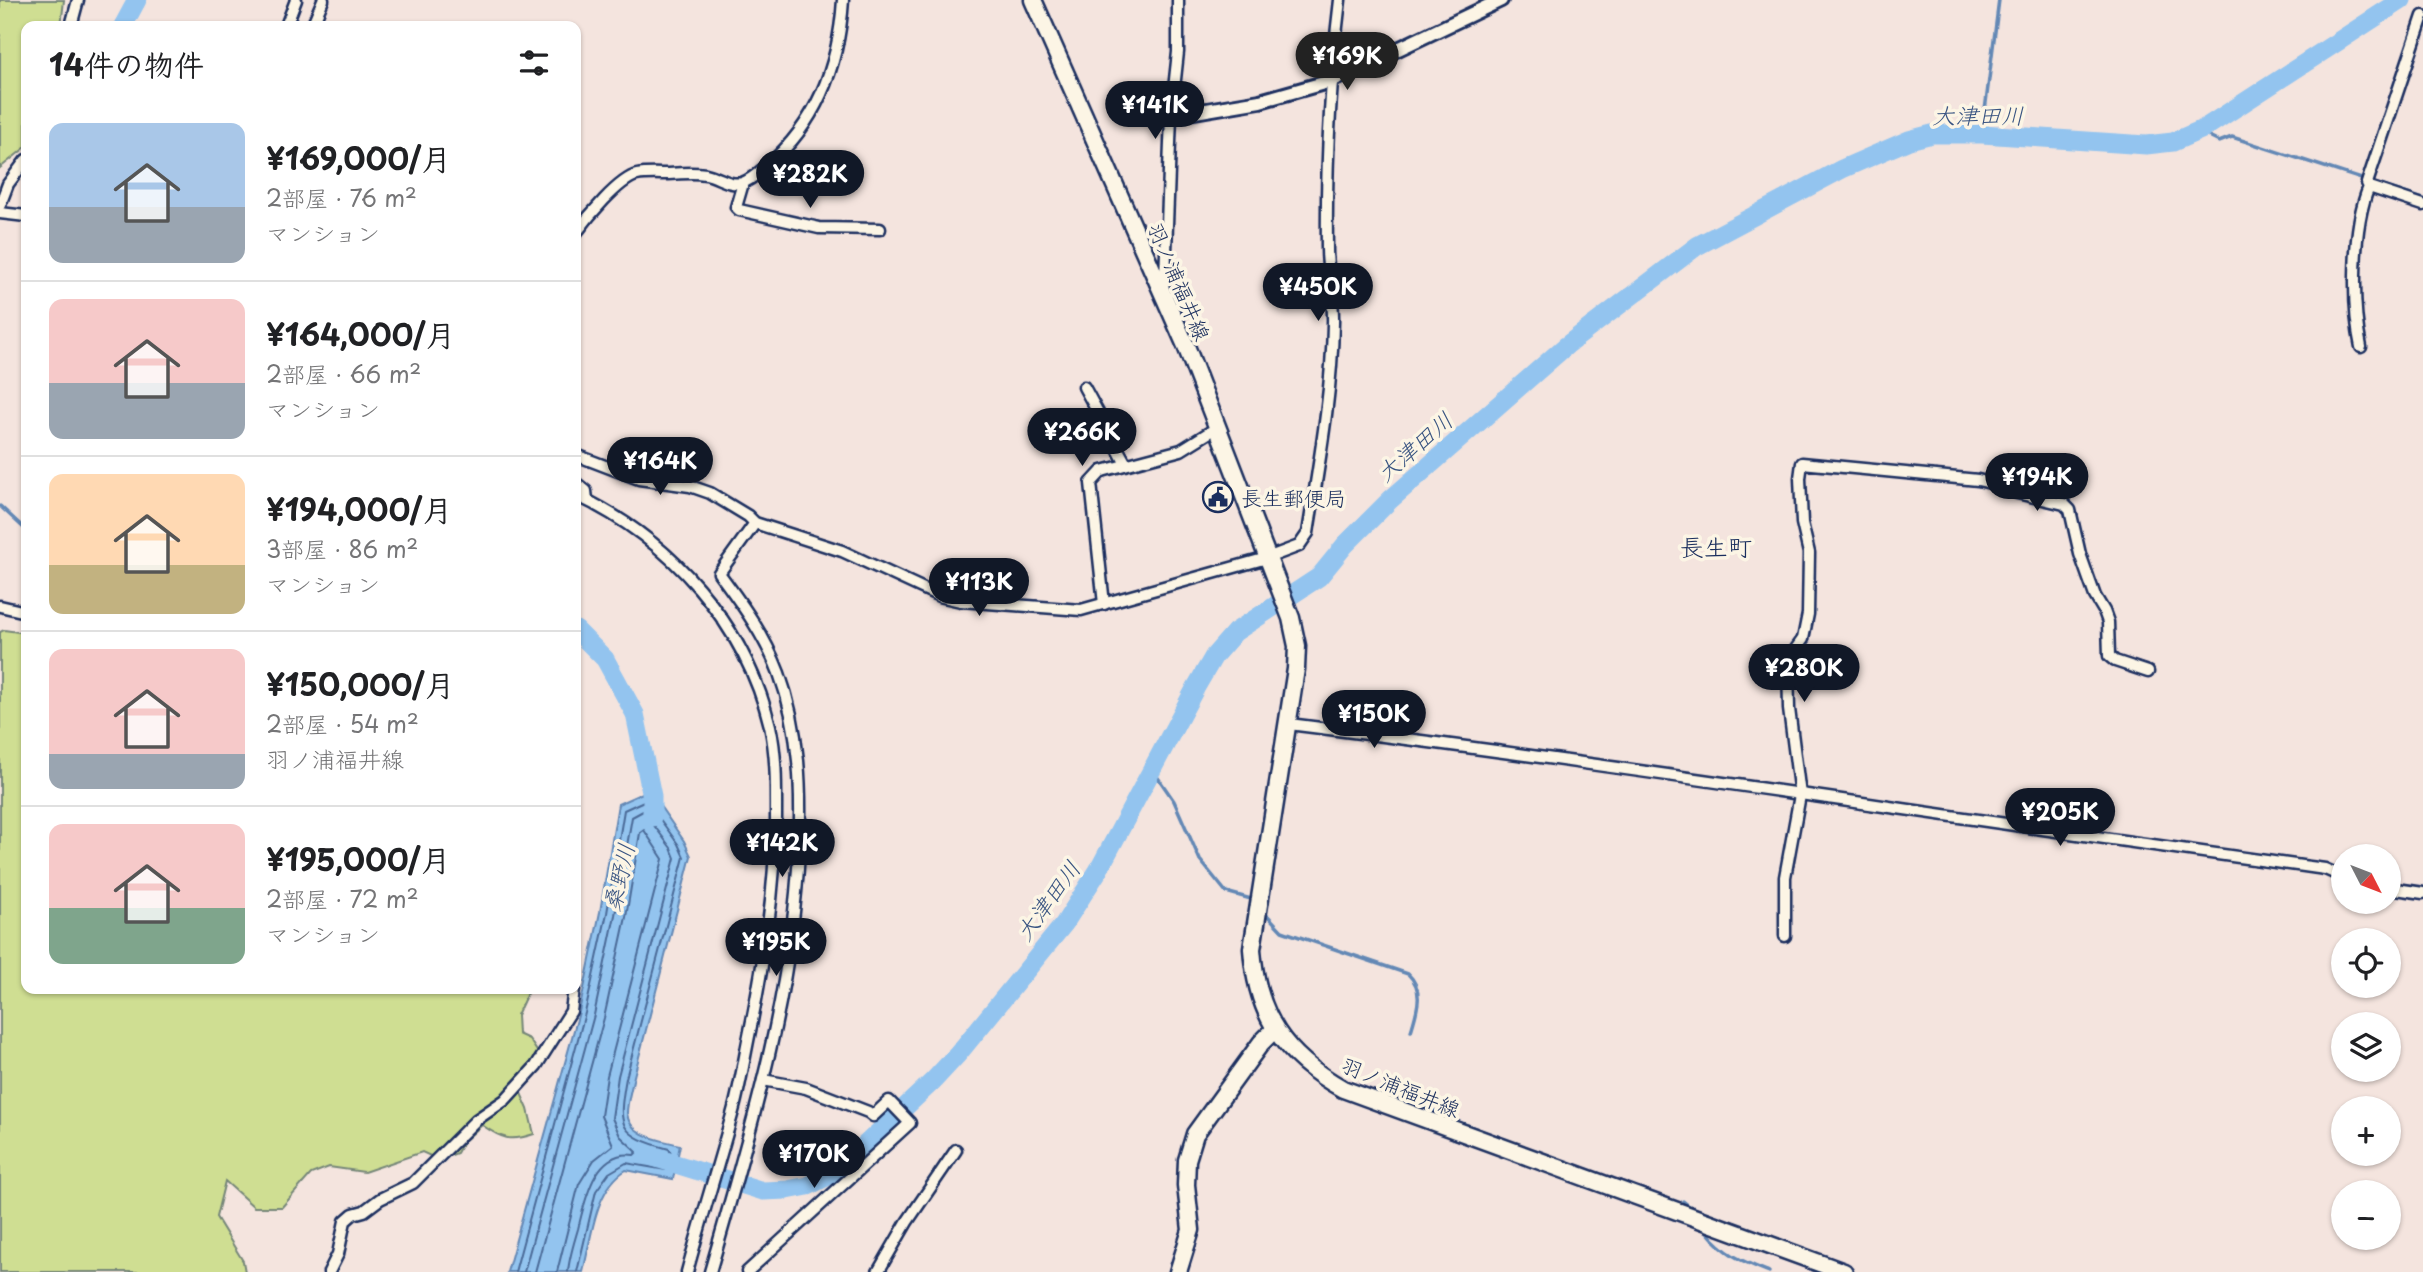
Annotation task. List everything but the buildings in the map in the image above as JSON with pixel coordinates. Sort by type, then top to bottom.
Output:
[{"type":"main road","name":"羽ノ浦福井線","points":[[1033,0],[1162,291],[1218,427],[1291,618],[1297,646],[1296,669],[1251,949],[1254,979],[1274,1030],[1318,1075],[1343,1089],[1843,1272]]},
{"type":"main road","points":[[1178,1272],[1191,1230],[1186,1185],[1187,1160],[1195,1134],[1274,1030]]},
{"type":"street","points":[[72,21],[78,0]]},
{"type":"street","points":[[288,21],[296,0]]},
{"type":"street","points":[[314,21],[323,0]]},
{"type":"street","points":[[581,228],[623,182],[636,175],[694,173],[709,175],[730,184],[743,183],[788,148],[801,133],[834,63],[841,33],[843,0]]},
{"type":"street","points":[[1162,291],[1165,279],[1171,116],[1178,52],[1178,0]]},
{"type":"street","points":[[581,457],[639,479],[690,486],[710,493],[755,523],[842,551],[939,596],[961,601],[1082,610],[1267,558],[1299,546],[1308,533],[1329,386],[1333,320],[1326,251],[1331,81],[1340,0]]},
{"type":"street","points":[[1171,116],[1259,101],[1331,81],[1501,0]]},
{"type":"street","points":[[2361,347],[2356,275],[2361,204],[2369,187],[2367,183],[2423,16]]},
{"type":"street","points":[[0,205],[8,184],[21,167]]},
{"type":"street","points":[[743,183],[736,207],[739,210],[819,228],[880,229]]},
{"type":"street","points":[[2369,187],[2423,205]]},
{"type":"street","points":[[1084,387],[1126,464]]},
{"type":"street","points":[[1104,604],[1091,483],[1102,471],[1181,450],[1218,427]]},
{"type":"street","points":[[1785,936],[1785,877],[1800,794],[1789,709],[1788,660],[1803,639],[1808,614],[1809,552],[1802,523],[1802,463],[1978,480],[2064,504],[2070,510],[2080,554],[2095,596],[2108,622],[2109,656],[2115,661],[2148,672]]},
{"type":"street","points":[[581,487],[586,491],[587,500]]},
{"type":"street","points":[[581,497],[626,522],[660,547],[689,576],[726,623],[755,680],[770,728],[776,777],[775,866],[764,960],[736,1101],[687,1272]]},
{"type":"street","points":[[710,1272],[776,1028],[796,898],[801,791],[791,713],[779,672],[759,631],[719,573],[755,523]]},
{"type":"street","points":[[0,606],[21,611]]},
{"type":"street","points":[[1289,724],[1661,773],[2331,872]]},
{"type":"street","points":[[2401,890],[2423,893]]},
{"type":"street","points":[[329,1272],[338,1254],[345,1222],[352,1214],[364,1211],[380,1199],[413,1183],[476,1120],[505,1100],[536,1066],[559,1033],[570,1011],[573,994]]},
{"type":"street","points":[[747,1272],[910,1123],[889,1101],[873,1116],[816,1091],[763,1080]]},
{"type":"street","points":[[878,1272],[907,1222],[956,1150]]},
{"type":"green space","points":[[0,0],[64,0],[62,21],[21,21],[21,151],[0,168]]},
{"type":"green space","points":[[0,632],[21,632],[21,994],[527,994],[517,1015],[518,1034],[529,1039],[540,1056],[516,1082],[528,1109],[534,1134],[506,1138],[482,1125],[463,1142],[457,1153],[439,1160],[422,1152],[364,1172],[329,1167],[311,1174],[282,1207],[254,1207],[225,1181],[216,1217],[243,1261],[245,1272],[0,1272]]},
{"type":"water","points":[[649,790],[684,841],[691,856],[633,1080],[627,1113],[629,1121],[640,1132],[680,1145],[673,1179],[626,1170],[615,1179],[607,1189],[596,1215],[583,1272],[507,1272],[579,1012],[600,912],[618,804]]},
{"type":"waterway","name":"桑野川","points":[[126,21],[137,0]]},
{"type":"waterway","points":[[1982,134],[1999,0]]},
{"type":"waterway","name":"大津田川","points":[[653,1157],[763,1191],[808,1186],[830,1175],[852,1157],[958,1054],[1064,924],[1098,871],[1214,656],[1235,632],[1319,577],[1345,545],[1390,500],[1567,345],[1697,246],[1842,169],[1909,140],[1932,134],[1982,134],[2146,145],[2173,142],[2203,129],[2402,0]]},
{"type":"waterway","points":[[2203,129],[2219,142],[2232,137],[2423,199]]},
{"type":"waterway","points":[[0,506],[21,525]]},
{"type":"waterway","name":"桑野川","points":[[581,635],[605,659],[635,714],[652,796],[652,817]]},
{"type":"waterway","points":[[1152,769],[1174,801],[1200,860],[1226,892],[1251,899]]},
{"type":"waterway","points":[[1268,916],[1282,931],[1408,974],[1418,994],[1411,1031]]},
{"type":"waterway","points":[[1396,1089],[1443,1116],[1535,1151]]},
{"type":"waterway","points":[[1683,1201],[1706,1213]]},
{"type":"waterway","points":[[1707,1232],[1735,1256],[1769,1272]]},
{"type":"place","name":"長生郵便局","points":[[1218,497]]},
{"type":"district","name":"長生町","points":[[1716,546]]}]
